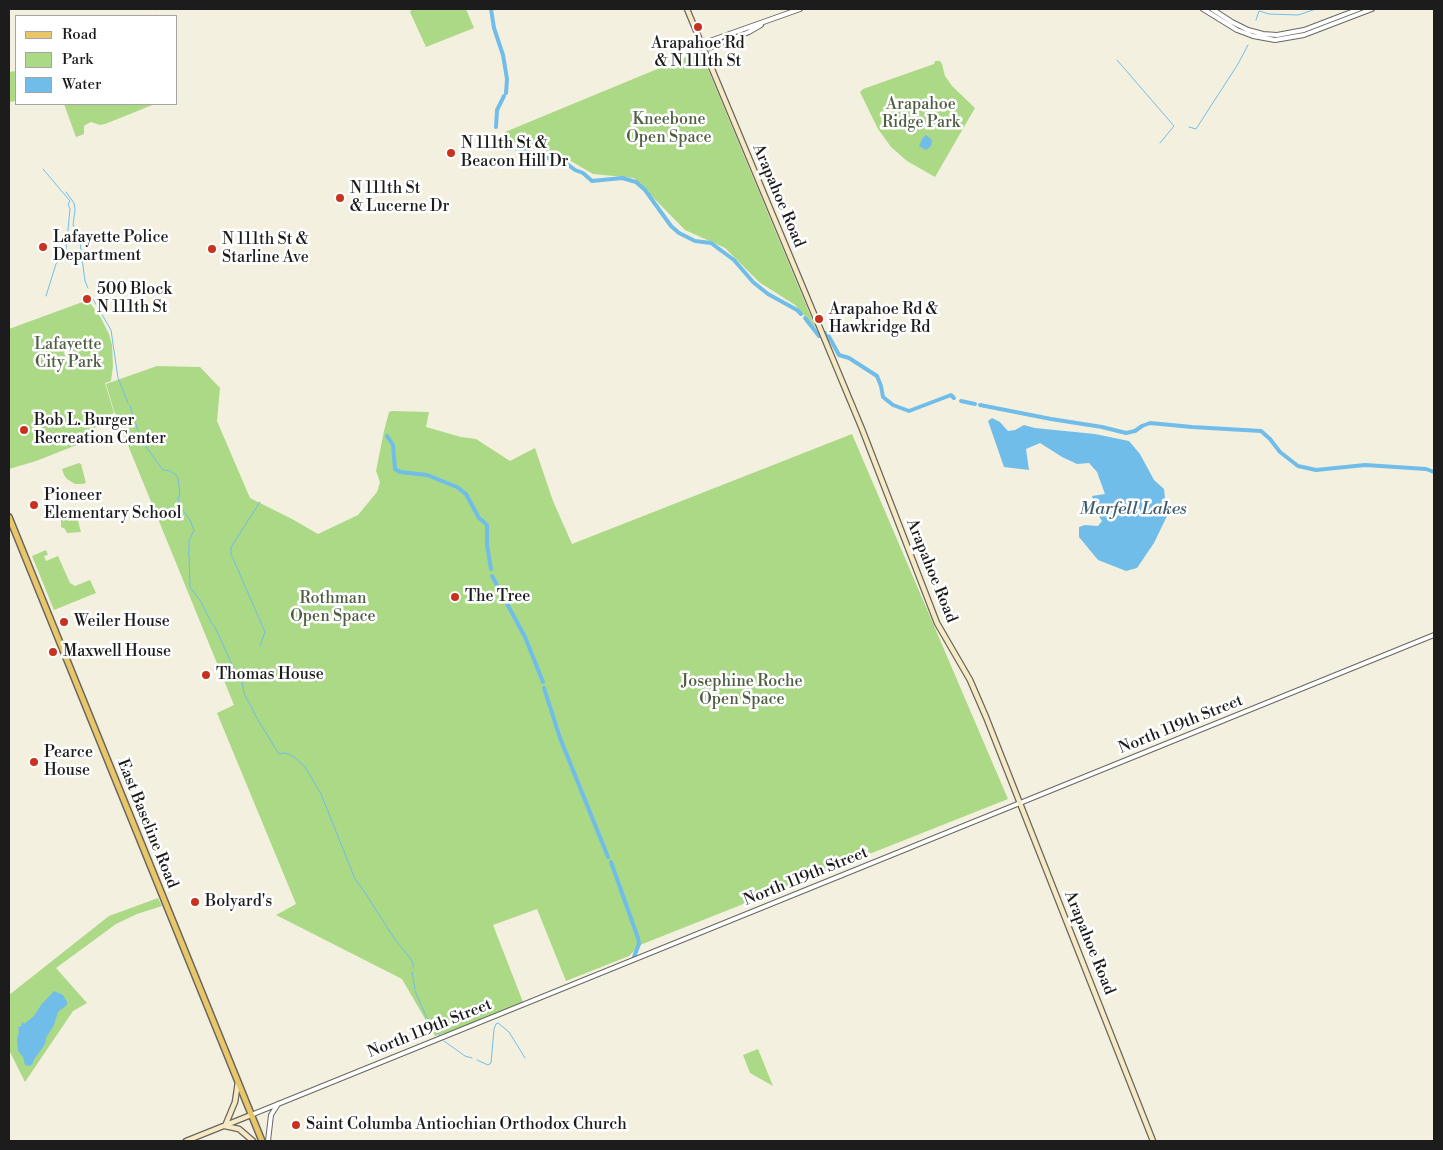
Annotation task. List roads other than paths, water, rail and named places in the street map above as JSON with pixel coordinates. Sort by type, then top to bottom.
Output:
[{"type":"main road","name":"Arapahoe Road","points":[[687,9],[862,429],[937,623],[972,686],[1021,803],[1153,1141]]},
{"type":"main road","name":"East Baseline Road","points":[[9,516],[262,1141]]},
{"type":"main road","points":[[238,1081],[235,1102],[225,1126],[239,1129],[253,1141]]},
{"type":"main road","name":"North 119th Street","points":[[186,1141],[251,1115]]},
{"type":"street","points":[[703,48],[710,48],[800,9]]},
{"type":"street","points":[[1203,9],[1237,30],[1253,36],[1275,40],[1304,35],[1372,9]]},
{"type":"street","points":[[1212,9],[1248,30],[1277,35],[1304,30],[1360,9]]},
{"type":"street","name":"North 119th Street","points":[[251,1115],[1434,635]]},
{"type":"street","points":[[268,1141],[271,1116],[278,1104]]},
{"type":"water","points":[[926,135],[932,141],[931,146],[926,150],[919,146]]},
{"type":"water","name":"Marfell Lakes","points":[[992,418],[1000,422],[1008,431],[1015,430],[1024,425],[1035,428],[1095,434],[1129,441],[1140,454],[1154,480],[1164,489],[1167,516],[1154,543],[1137,568],[1126,571],[1098,560],[1079,537],[1079,527],[1085,525],[1098,526],[1102,521],[1095,510],[1092,496],[1105,494],[1097,472],[1089,463],[1077,464],[1040,443],[1026,449],[1029,470],[1004,467],[988,421]]},
{"type":"water","points":[[54,991],[63,995],[67,1005],[58,1012],[45,1044],[33,1063],[30,1066],[25,1065],[23,1057],[18,1051],[18,1027],[34,1016]]},
{"type":"waterway","points":[[491,9],[494,28],[503,55],[507,79],[506,93]]},
{"type":"waterway","points":[[1256,20],[1259,11],[1269,14],[1298,15],[1316,9]]},
{"type":"waterway","points":[[1189,127],[1196,129],[1248,45]]},
{"type":"waterway","points":[[1117,60],[1174,126],[1160,143]]},
{"type":"waterway","points":[[496,127],[497,110],[504,96]]},
{"type":"waterway","points":[[498,141],[503,147],[508,149],[515,148],[552,159],[562,160],[592,181],[622,178],[636,182],[645,190],[671,226],[679,233],[695,241],[711,243],[734,260],[753,282],[768,294],[801,314]]},
{"type":"waterway","points":[[43,169],[70,201],[68,204],[70,209],[66,250],[56,264],[46,296]]},
{"type":"waterway","points":[[66,192],[74,203],[73,225],[79,235],[85,281],[88,288]]},
{"type":"waterway","points":[[93,299],[111,330],[118,378],[128,403]]},
{"type":"waterway","points":[[805,318],[819,336]]},
{"type":"waterway","points":[[824,333],[827,333],[839,355],[849,358],[877,376],[883,397],[893,405],[909,411],[951,395],[954,398]]},
{"type":"waterway","points":[[961,401],[975,404]]},
{"type":"waterway","points":[[980,405],[1126,433],[1135,431],[1150,423],[1261,431],[1280,452],[1298,466],[1316,470],[1365,465],[1426,469],[1434,472]]},
{"type":"waterway","points":[[130,406],[141,440],[163,470],[170,471],[178,479],[180,506],[190,520],[194,530],[189,541],[188,553],[190,587],[215,627],[234,669]]},
{"type":"waterway","points":[[387,436],[393,445],[395,469],[400,472],[427,475],[457,487],[466,494],[479,518],[487,525],[487,545],[491,569]]},
{"type":"waterway","points":[[260,502],[231,547],[231,554],[265,632],[260,646]]},
{"type":"waterway","points":[[492,576],[525,637],[543,682]]},
{"type":"waterway","points":[[234,672],[242,682],[244,693],[279,754],[286,753],[294,757],[305,767],[321,794],[355,879],[394,938],[410,958],[413,968]]},
{"type":"waterway","points":[[544,688],[560,738],[608,857]]},
{"type":"waterway","points":[[611,862],[638,938],[639,944],[634,957]]},
{"type":"waterway","points":[[412,972],[415,989]]},
{"type":"waterway","points":[[415,991],[426,1016],[440,1036]]},
{"type":"waterway","points":[[477,1060],[488,1065],[491,1063],[494,1029],[498,1023],[509,1032],[525,1058]]},
{"type":"waterway","points":[[444,1041],[465,1056],[472,1058]]},
{"type":"place","name":"Arapahoe Rd & N 111th St","points":[[698,27]]},
{"type":"place","name":"N 111th St & Beacon Hill Dr","points":[[451,153]]},
{"type":"place","name":"N 111th St & Lucerne Dr","points":[[340,198]]},
{"type":"place","name":"Lafayette Police Department","points":[[43,247]]},
{"type":"place","name":"N 111th St & Starline Ave","points":[[212,249]]},
{"type":"place","name":"500 Block N 111th St","points":[[87,299]]},
{"type":"place","name":"Arapahoe Rd & Hawkridge Rd","points":[[819,319]]},
{"type":"place","name":"Bob L. Burger Recreation Center","points":[[24,430]]},
{"type":"place","name":"Pioneer Elementary School","points":[[34,505]]},
{"type":"place","name":"The Tree","points":[[455,597]]},
{"type":"place","name":"Weiler House","points":[[64,622]]},
{"type":"place","name":"Maxwell House","points":[[53,652]]},
{"type":"place","name":"Thomas House","points":[[206,675]]},
{"type":"place","name":"Pearce House","points":[[34,762]]},
{"type":"place","name":"Bolyard's","points":[[195,902]]},
{"type":"place","name":"Saint Columba Antiochian Orthodox Church","points":[[296,1125]]},
{"type":"park label","name":"Arapahoe Ridge Park","points":[[921,114]]},
{"type":"park label","name":"Kneebone Open Space","points":[[669,129]]},
{"type":"park label","name":"Lafayette City Park","points":[[68,354]]},
{"type":"park label","name":"Rothman Open Space","points":[[333,608]]},
{"type":"park label","name":"Josephine Roche Open Space","points":[[742,691]]}]
